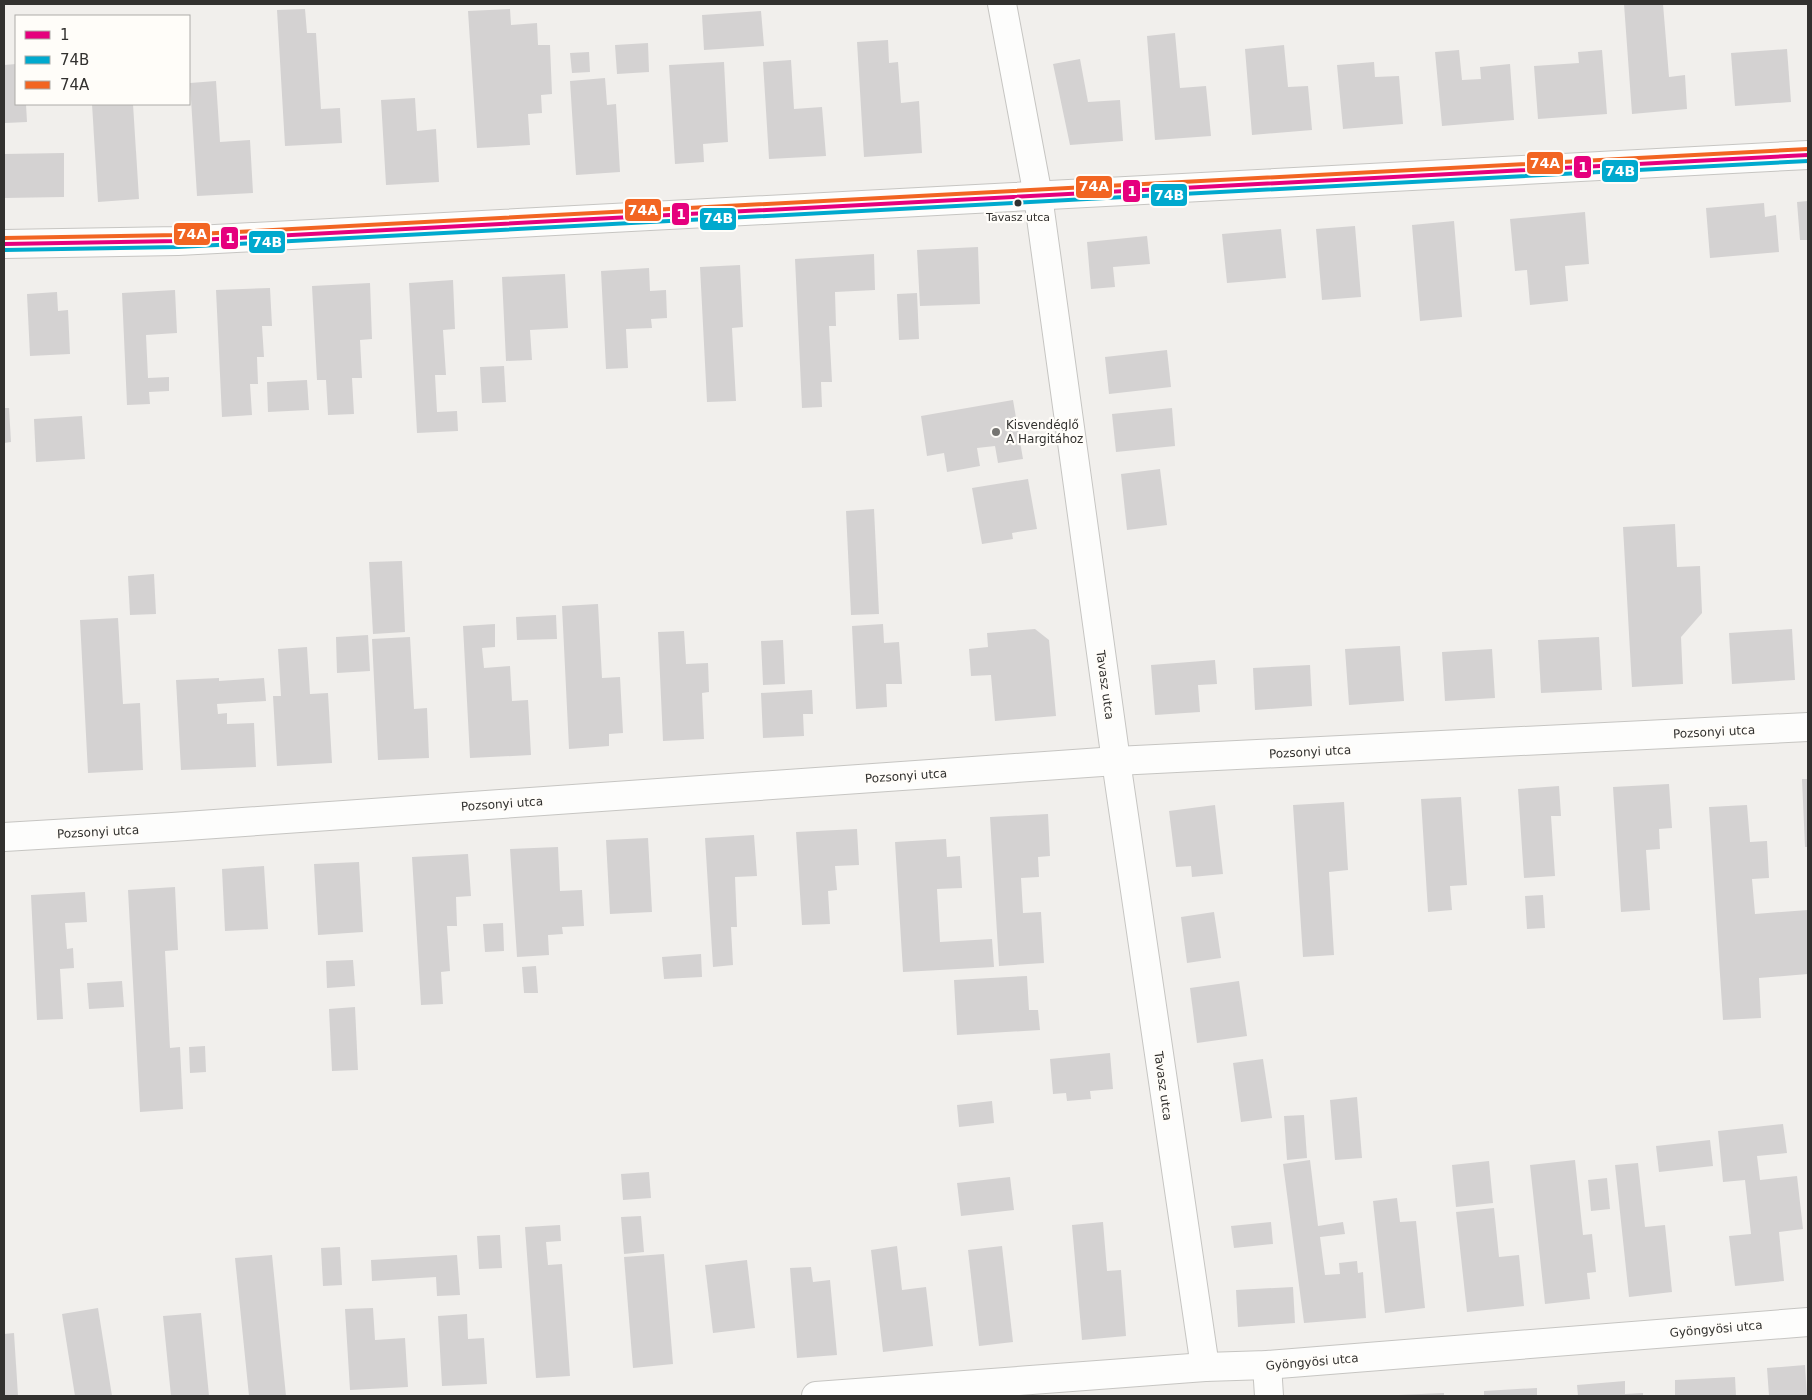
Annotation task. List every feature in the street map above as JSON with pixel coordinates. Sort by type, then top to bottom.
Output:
[{"type":"street","name":"Tavasz utca","points":[[1002,4],[1038,196],[1116,761],[1205,1367]]},
{"type":"street","points":[[4,244],[178,241],[1808,155]]},
{"type":"street","name":"Pozsonyi utca","points":[[4,837],[182,827],[1116,761],[1808,727]]},
{"type":"street","name":"Gyöngyösi utca","points":[[816,1396],[1205,1367],[1267,1366],[1808,1322]]},
{"type":"street","points":[[1267,1366],[1269,1396]]},
{"type":"building","points":[[1624,4],[1663,4],[1669,77],[1685,75],[1687,109],[1632,114]]},
{"type":"building","points":[[305,9],[307,33],[316,33],[321,109],[340,108],[342,143],[285,146],[277,10]]},
{"type":"building","points":[[510,9],[511,25],[537,23],[538,45],[550,45],[552,94],[541,95],[542,113],[528,114],[530,145],[477,148],[468,11]]},
{"type":"building","points":[[761,11],[764,46],[704,50],[702,15]]},
{"type":"building","points":[[1175,33],[1180,88],[1206,86],[1211,136],[1155,140],[1147,36]]},
{"type":"building","points":[[888,40],[889,63],[898,62],[901,103],[919,101],[922,153],[864,157],[857,42]]},
{"type":"building","points":[[648,43],[649,72],[617,74],[615,45]]},
{"type":"building","points":[[1284,45],[1288,87],[1308,86],[1312,130],[1252,135],[1245,49]]},
{"type":"building","points":[[1787,49],[1791,102],[1735,106],[1731,53]]},
{"type":"building","points":[[1459,50],[1462,80],[1481,79],[1480,67],[1510,64],[1514,120],[1442,126],[1435,52]]},
{"type":"building","points":[[1602,50],[1607,114],[1538,119],[1534,66],[1579,63],[1578,52]]},
{"type":"building","points":[[589,52],[590,72],[572,73],[570,53]]},
{"type":"building","points":[[1080,59],[1088,102],[1120,100],[1123,141],[1070,145],[1053,64]]},
{"type":"building","points":[[791,60],[794,109],[822,107],[826,156],[769,159],[763,62]]},
{"type":"building","points":[[724,62],[728,142],[703,144],[704,162],[675,164],[669,65]]},
{"type":"building","points":[[1374,62],[1375,77],[1399,76],[1403,124],[1343,129],[1337,65]]},
{"type":"building","points":[[15,64],[15,105],[26,105],[27,122],[5,123],[4,65]]},
{"type":"building","points":[[605,78],[607,105],[616,104],[620,172],[576,175],[570,81]]},
{"type":"building","points":[[216,81],[220,142],[250,140],[253,193],[197,196],[190,83]]},
{"type":"building","points":[[415,98],[417,131],[436,129],[439,182],[386,185],[381,100]]},
{"type":"building","points":[[92,105],[133,105],[139,199],[98,202]]},
{"type":"building","points":[[64,153],[64,197],[4,198],[4,154]]},
{"type":"building","points":[[1808,201],[1808,240],[1800,240],[1797,202]]},
{"type":"building","points":[[1764,203],[1765,217],[1776,215],[1779,252],[1710,258],[1706,208]]},
{"type":"building","points":[[1585,212],[1589,264],[1565,266],[1568,301],[1530,305],[1527,270],[1515,271],[1510,219]]},
{"type":"building","points":[[1454,221],[1462,317],[1420,321],[1412,225]]},
{"type":"building","points":[[1355,226],[1361,297],[1322,300],[1316,229]]},
{"type":"building","points":[[1281,229],[1286,278],[1227,283],[1222,234]]},
{"type":"building","points":[[1147,236],[1150,264],[1113,267],[1115,287],[1091,289],[1087,242]]},
{"type":"building","points":[[978,247],[980,304],[920,306],[917,250]]},
{"type":"building","points":[[874,254],[875,290],[835,292],[836,326],[829,326],[832,382],[821,382],[822,407],[802,408],[795,259]]},
{"type":"building","points":[[740,265],[743,327],[732,328],[736,401],[707,402],[700,267]]},
{"type":"building","points":[[649,268],[650,291],[666,290],[667,318],[651,319],[652,328],[626,329],[628,368],[606,369],[601,271]]},
{"type":"building","points":[[565,274],[568,328],[530,330],[532,360],[506,361],[502,277]]},
{"type":"building","points":[[453,280],[455,329],[443,330],[446,375],[435,375],[437,412],[457,411],[458,431],[417,433],[409,283]]},
{"type":"building","points":[[370,283],[372,339],[360,340],[362,378],[352,378],[354,414],[328,415],[326,380],[317,380],[312,286]]},
{"type":"building","points":[[270,288],[272,326],[262,326],[264,357],[257,357],[258,384],[250,384],[252,415],[222,417],[216,290]]},
{"type":"building","points":[[175,290],[177,333],[146,335],[148,378],[169,377],[169,391],[149,392],[150,404],[127,405],[122,293]]},
{"type":"building","points":[[57,292],[58,311],[68,310],[70,354],[30,356],[27,294]]},
{"type":"building","points":[[917,293],[919,339],[899,340],[897,294]]},
{"type":"building","points":[[1167,350],[1171,387],[1109,394],[1105,357]]},
{"type":"building","points":[[504,366],[506,402],[482,403],[480,367]]},
{"type":"building","points":[[307,380],[309,410],[268,412],[267,382]]},
{"type":"building","points":[[1013,400],[1023,459],[998,463],[995,446],[977,448],[980,466],[947,472],[944,453],[927,456],[921,416]]},
{"type":"building","points":[[4,408],[9,408],[11,442],[4,443]]},
{"type":"building","points":[[1172,408],[1175,446],[1116,452],[1112,414]]},
{"type":"building","points":[[82,416],[85,459],[36,462],[34,419]]},
{"type":"building","points":[[1160,469],[1167,525],[1127,530],[1121,474]]},
{"type":"building","points":[[1028,479],[1037,529],[1012,533],[1013,539],[982,544],[972,488]]},
{"type":"building","points":[[874,509],[879,614],[851,615],[846,511]]},
{"type":"building","points":[[1675,524],[1677,567],[1700,566],[1702,613],[1681,637],[1683,684],[1632,687],[1623,527]]},
{"type":"building","points":[[402,561],[405,632],[373,634],[369,562]]},
{"type":"building","points":[[154,574],[156,614],[130,615],[128,576]]},
{"type":"building","points":[[598,604],[602,678],[620,677],[623,733],[609,734],[609,746],[569,749],[562,606]]},
{"type":"building","points":[[556,615],[557,639],[517,640],[516,617]]},
{"type":"building","points":[[118,618],[123,704],[140,703],[143,770],[88,773],[80,620]]},
{"type":"building","points":[[495,624],[495,647],[482,648],[484,668],[510,666],[512,701],[528,700],[531,755],[470,758],[463,626]]},
{"type":"building","points":[[883,624],[884,643],[899,642],[902,684],[886,684],[887,707],[856,709],[852,626]]},
{"type":"building","points":[[1035,629],[1049,640],[1056,716],[995,721],[991,675],[971,676],[969,649],[988,647],[987,633]]},
{"type":"building","points":[[1792,629],[1795,680],[1732,684],[1729,633]]},
{"type":"building","points":[[684,631],[686,664],[708,663],[709,692],[702,693],[704,739],[663,741],[658,632]]},
{"type":"building","points":[[368,635],[370,671],[337,673],[336,637]]},
{"type":"building","points":[[410,637],[414,709],[427,708],[429,758],[378,760],[372,639]]},
{"type":"building","points":[[1599,637],[1602,690],[1541,693],[1538,640]]},
{"type":"building","points":[[783,640],[785,684],[763,685],[761,641]]},
{"type":"building","points":[[1400,646],[1404,701],[1349,705],[1345,649]]},
{"type":"building","points":[[307,647],[310,694],[328,693],[332,763],[277,766],[273,696],[281,696],[278,649]]},
{"type":"building","points":[[1492,649],[1495,698],[1445,701],[1442,652]]},
{"type":"building","points":[[1215,660],[1217,684],[1198,685],[1200,712],[1155,715],[1151,665]]},
{"type":"building","points":[[1310,665],[1312,706],[1255,710],[1253,668]]},
{"type":"building","points":[[219,678],[219,681],[264,678],[266,701],[217,704],[218,714],[227,713],[227,724],[254,723],[256,767],[181,770],[176,680]]},
{"type":"building","points":[[812,690],[813,714],[803,714],[804,736],[763,738],[761,693]]},
{"type":"building","points":[[1802,779],[1808,779],[1808,847],[1805,847]]},
{"type":"building","points":[[1669,784],[1672,828],[1659,829],[1660,849],[1646,850],[1650,910],[1621,912],[1613,787]]},
{"type":"building","points":[[1559,786],[1561,816],[1551,816],[1555,876],[1524,878],[1518,789]]},
{"type":"building","points":[[1461,797],[1467,885],[1450,886],[1452,910],[1428,912],[1421,799]]},
{"type":"building","points":[[1344,802],[1348,870],[1329,872],[1334,955],[1303,957],[1293,805]]},
{"type":"building","points":[[1215,805],[1223,874],[1192,877],[1191,866],[1176,867],[1169,811]]},
{"type":"building","points":[[1747,805],[1750,842],[1767,841],[1769,878],[1752,879],[1755,914],[1808,910],[1808,974],[1759,978],[1761,1018],[1723,1020],[1709,807]]},
{"type":"building","points":[[1048,814],[1050,856],[1038,857],[1039,877],[1021,878],[1023,913],[1041,912],[1044,963],[999,966],[990,817]]},
{"type":"building","points":[[857,829],[859,865],[835,866],[837,890],[828,891],[830,924],[802,925],[796,832]]},
{"type":"building","points":[[754,835],[757,876],[735,877],[737,927],[731,927],[733,965],[713,967],[705,838]]},
{"type":"building","points":[[648,838],[652,912],[610,914],[606,840]]},
{"type":"building","points":[[946,839],[947,857],[960,856],[962,888],[937,889],[940,942],[992,939],[994,967],[903,972],[895,842]]},
{"type":"building","points":[[558,847],[560,891],[582,890],[584,926],[562,927],[563,934],[548,935],[549,955],[517,957],[510,849]]},
{"type":"building","points":[[468,854],[471,896],[456,897],[457,926],[447,926],[450,971],[441,972],[443,1004],[421,1005],[412,857]]},
{"type":"building","points":[[359,862],[363,932],[318,935],[314,864]]},
{"type":"building","points":[[264,866],[268,929],[225,931],[222,869]]},
{"type":"building","points":[[175,887],[178,950],[165,951],[170,1048],[180,1047],[183,1109],[140,1112],[128,890]]},
{"type":"building","points":[[85,892],[87,922],[65,923],[67,949],[73,948],[74,968],[60,969],[63,1019],[37,1020],[31,895]]},
{"type":"building","points":[[1543,895],[1545,928],[1527,929],[1525,896]]},
{"type":"building","points":[[1214,912],[1221,958],[1187,963],[1181,917]]},
{"type":"building","points":[[503,923],[504,951],[485,952],[483,924]]},
{"type":"building","points":[[701,954],[702,977],[664,979],[662,957]]},
{"type":"building","points":[[353,960],[355,986],[327,988],[326,961]]},
{"type":"building","points":[[536,966],[538,993],[524,993],[522,967]]},
{"type":"building","points":[[1027,976],[1029,1010],[1038,1010],[1040,1030],[957,1035],[954,980]]},
{"type":"building","points":[[122,981],[124,1007],[89,1009],[87,983]]},
{"type":"building","points":[[1239,981],[1247,1036],[1197,1043],[1190,988]]},
{"type":"building","points":[[355,1007],[358,1070],[332,1071],[329,1009]]},
{"type":"building","points":[[205,1046],[206,1072],[190,1073],[189,1047]]},
{"type":"building","points":[[1110,1053],[1113,1089],[1090,1091],[1091,1099],[1067,1101],[1066,1093],[1053,1094],[1050,1059]]},
{"type":"building","points":[[1263,1059],[1272,1118],[1241,1122],[1233,1063]]},
{"type":"building","points":[[1357,1097],[1362,1158],[1335,1160],[1330,1100]]},
{"type":"building","points":[[992,1101],[994,1123],[959,1127],[957,1105]]},
{"type":"building","points":[[1304,1115],[1307,1158],[1287,1160],[1284,1116]]},
{"type":"building","points":[[1783,1124],[1787,1153],[1757,1156],[1760,1180],[1797,1176],[1803,1229],[1779,1232],[1784,1281],[1735,1286],[1729,1236],[1751,1234],[1745,1180],[1723,1182],[1718,1131]]},
{"type":"building","points":[[1710,1140],[1713,1166],[1659,1172],[1656,1146]]},
{"type":"building","points":[[1310,1160],[1318,1226],[1343,1222],[1345,1234],[1320,1237],[1325,1275],[1340,1274],[1339,1263],[1357,1261],[1358,1273],[1363,1272],[1366,1318],[1304,1323],[1283,1164]]},
{"type":"building","points":[[1575,1160],[1583,1235],[1592,1234],[1596,1272],[1587,1273],[1590,1299],[1545,1304],[1530,1165]]},
{"type":"building","points":[[1489,1161],[1493,1203],[1456,1207],[1452,1165]]},
{"type":"building","points":[[1638,1163],[1645,1227],[1665,1225],[1672,1292],[1629,1297],[1615,1165]]},
{"type":"building","points":[[649,1172],[651,1198],[623,1200],[621,1174]]},
{"type":"building","points":[[1010,1177],[1014,1210],[961,1216],[957,1183]]},
{"type":"building","points":[[1607,1178],[1610,1209],[1591,1211],[1588,1180]]},
{"type":"building","points":[[1397,1198],[1400,1222],[1416,1221],[1425,1308],[1385,1313],[1373,1201]]},
{"type":"building","points":[[1494,1208],[1499,1257],[1519,1255],[1524,1306],[1467,1312],[1456,1212]]},
{"type":"building","points":[[641,1216],[644,1252],[624,1254],[621,1217]]},
{"type":"building","points":[[1103,1222],[1107,1271],[1121,1270],[1126,1336],[1082,1340],[1072,1225]]},
{"type":"building","points":[[1271,1222],[1273,1244],[1234,1248],[1231,1226]]},
{"type":"building","points":[[560,1225],[561,1241],[546,1242],[548,1265],[562,1264],[570,1376],[536,1378],[525,1227]]},
{"type":"building","points":[[500,1235],[502,1268],[479,1269],[477,1236]]},
{"type":"building","points":[[897,1246],[902,1290],[926,1287],[933,1346],[883,1352],[871,1250]]},
{"type":"building","points":[[1002,1246],[1013,1342],[979,1346],[968,1250]]},
{"type":"building","points":[[340,1247],[342,1285],[323,1286],[321,1248]]},
{"type":"building","points":[[664,1254],[673,1364],[633,1368],[624,1257]]},
{"type":"building","points":[[272,1255],[286,1396],[249,1396],[235,1258]]},
{"type":"building","points":[[457,1255],[460,1295],[437,1296],[436,1277],[372,1281],[371,1260]]},
{"type":"building","points":[[747,1260],[755,1328],[713,1333],[705,1265]]},
{"type":"building","points":[[811,1267],[813,1282],[830,1280],[837,1355],[797,1358],[790,1268]]},
{"type":"building","points":[[1293,1287],[1295,1323],[1238,1327],[1236,1290]]},
{"type":"building","points":[[98,1308],[112,1396],[75,1396],[62,1314]]},
{"type":"building","points":[[373,1308],[375,1340],[405,1338],[408,1387],[350,1390],[345,1309]]},
{"type":"building","points":[[201,1313],[209,1396],[171,1396],[163,1316]]},
{"type":"building","points":[[467,1314],[468,1339],[484,1338],[487,1384],[442,1386],[438,1316]]},
{"type":"building","points":[[14,1333],[18,1396],[4,1396],[4,1334]]},
{"type":"building","points":[[1805,1365],[1807,1396],[1769,1396],[1767,1368]]},
{"type":"building","points":[[1735,1377],[1736,1396],[1675,1396],[1675,1380]]},
{"type":"building","points":[[1625,1381],[1625,1394],[1643,1393],[1643,1396],[1578,1396],[1577,1385]]},
{"type":"building","points":[[1537,1388],[1537,1396],[1484,1396],[1484,1391]]},
{"type":"building","points":[[1444,1393],[1444,1396],[1398,1396],[1398,1395]]},
{"type":"transit line","name":"74A","points":[[4,238],[178,235],[1808,149]]},
{"type":"transit line","name":"1","points":[[4,244],[178,241],[1808,155]]},
{"type":"transit line","name":"74B","points":[[4,250],[178,247],[1808,161]]},
{"type":"place","name":"Tavasz utca","points":[[1018,203]]},
{"type":"place","name":"Kisvendéglő A Hargitához","points":[[996,432]]}]
